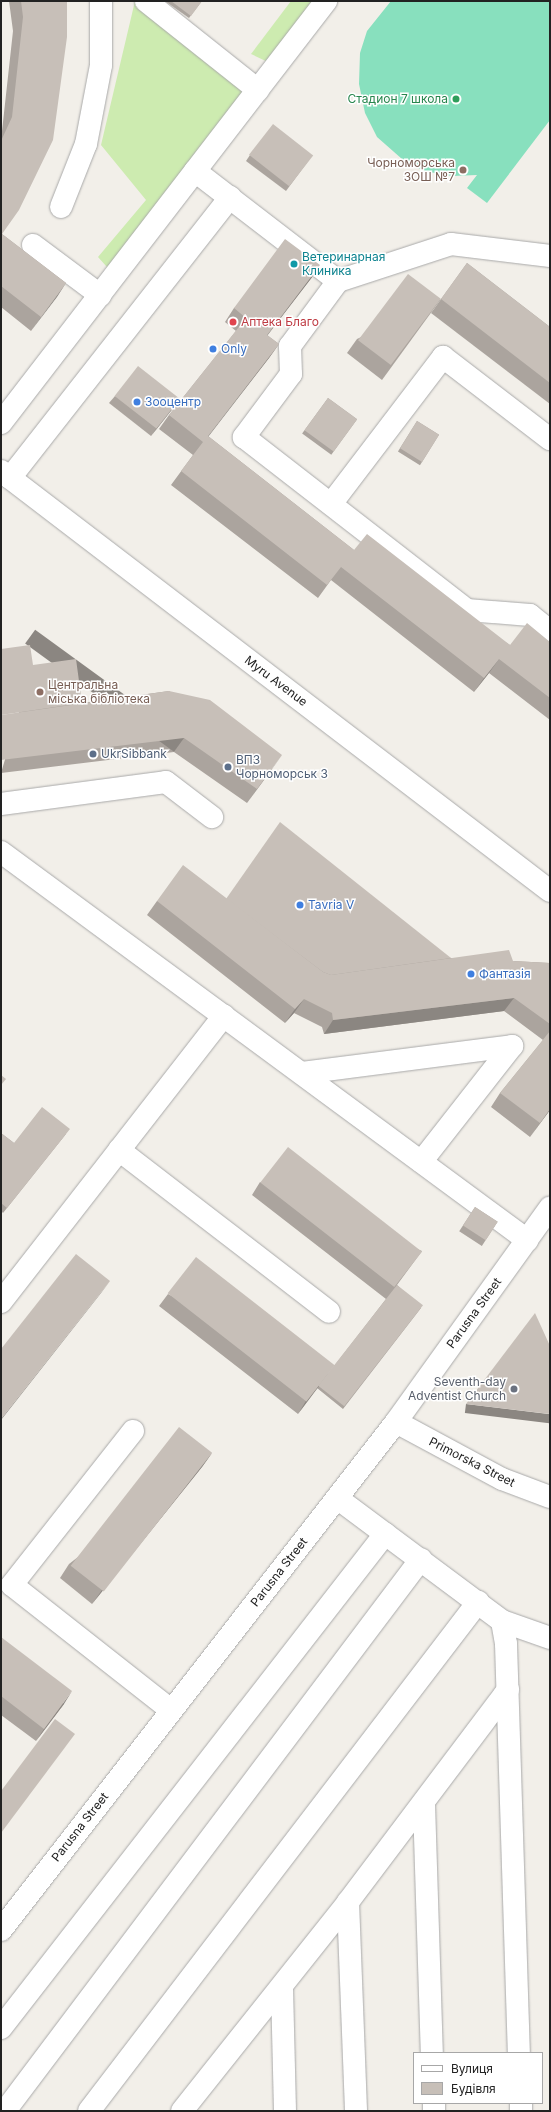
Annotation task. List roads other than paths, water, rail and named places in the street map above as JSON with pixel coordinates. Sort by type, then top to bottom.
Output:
[{"type":"street","points":[[61,207],[86,144],[101,65],[102,1]]},
{"type":"street","points":[[146,1],[258,90]]},
{"type":"street","points":[[1,423],[326,1]]},
{"type":"street","points":[[195,171],[338,281]]},
{"type":"street","points":[[5,474],[230,197]]},
{"type":"street","points":[[550,256],[451,244],[338,281],[290,346],[291,374],[244,437],[468,610],[530,615],[550,631]]},
{"type":"street","points":[[34,245],[100,295]]},
{"type":"street","points":[[331,504],[443,357],[550,439]]},
{"type":"street","name":"Myru Avenue","points":[[5,474],[550,891]]},
{"type":"street","points":[[1,804],[166,782],[212,817]]},
{"type":"street","points":[[1,852],[527,1240]]},
{"type":"street","points":[[1,1302],[224,1016]]},
{"type":"street","points":[[302,1074],[512,1046],[421,1162]]},
{"type":"street","points":[[119,1150],[329,1312]]},
{"type":"street","name":"Parusna Street","points":[[1,1930],[170,1710],[396,1422],[550,1208]]},
{"type":"street","name":"Primorska Street","points":[[396,1422],[502,1479],[550,1497]]},
{"type":"street","points":[[133,1431],[12,1585],[170,1710]]},
{"type":"street","points":[[337,1498],[421,1559],[502,1621],[550,1638]]},
{"type":"street","points":[[1,2028],[385,1534]]},
{"type":"street","points":[[5,2111],[421,1559]]},
{"type":"street","points":[[89,2111],[478,1602]]},
{"type":"street","points":[[502,1621],[506,1644],[508,1690],[519,2052]]},
{"type":"street","points":[[182,2111],[282,1988],[424,1804],[508,1690]]},
{"type":"street","points":[[424,1804],[432,2052]]},
{"type":"street","points":[[348,1902],[356,2111]]},
{"type":"street","points":[[282,1988],[285,2111]]},
{"type":"place","name":"Стадион 7 школа","points":[[456,99]]},
{"type":"place","name":"Чорноморська ЗОШ №7","points":[[463,170]]},
{"type":"place","name":"Ветеринарная Клиника","points":[[294,264]]},
{"type":"place","name":"Аптека Благо","points":[[233,322]]},
{"type":"place","name":"Only","points":[[213,349]]},
{"type":"place","name":"Зооцентр","points":[[137,402]]},
{"type":"place","name":"Центральна міська бібліотека","points":[[40,692]]},
{"type":"place","name":"UkrSibbank","points":[[93,754]]},
{"type":"place","name":"ВПЗ Чорноморськ 3","points":[[228,767]]},
{"type":"place","name":"Tavria V","points":[[300,905]]},
{"type":"place","name":"Фантазія","points":[[471,974]]},
{"type":"place","name":"Seventh-day Adventist Church","points":[[514,1389]]}]
